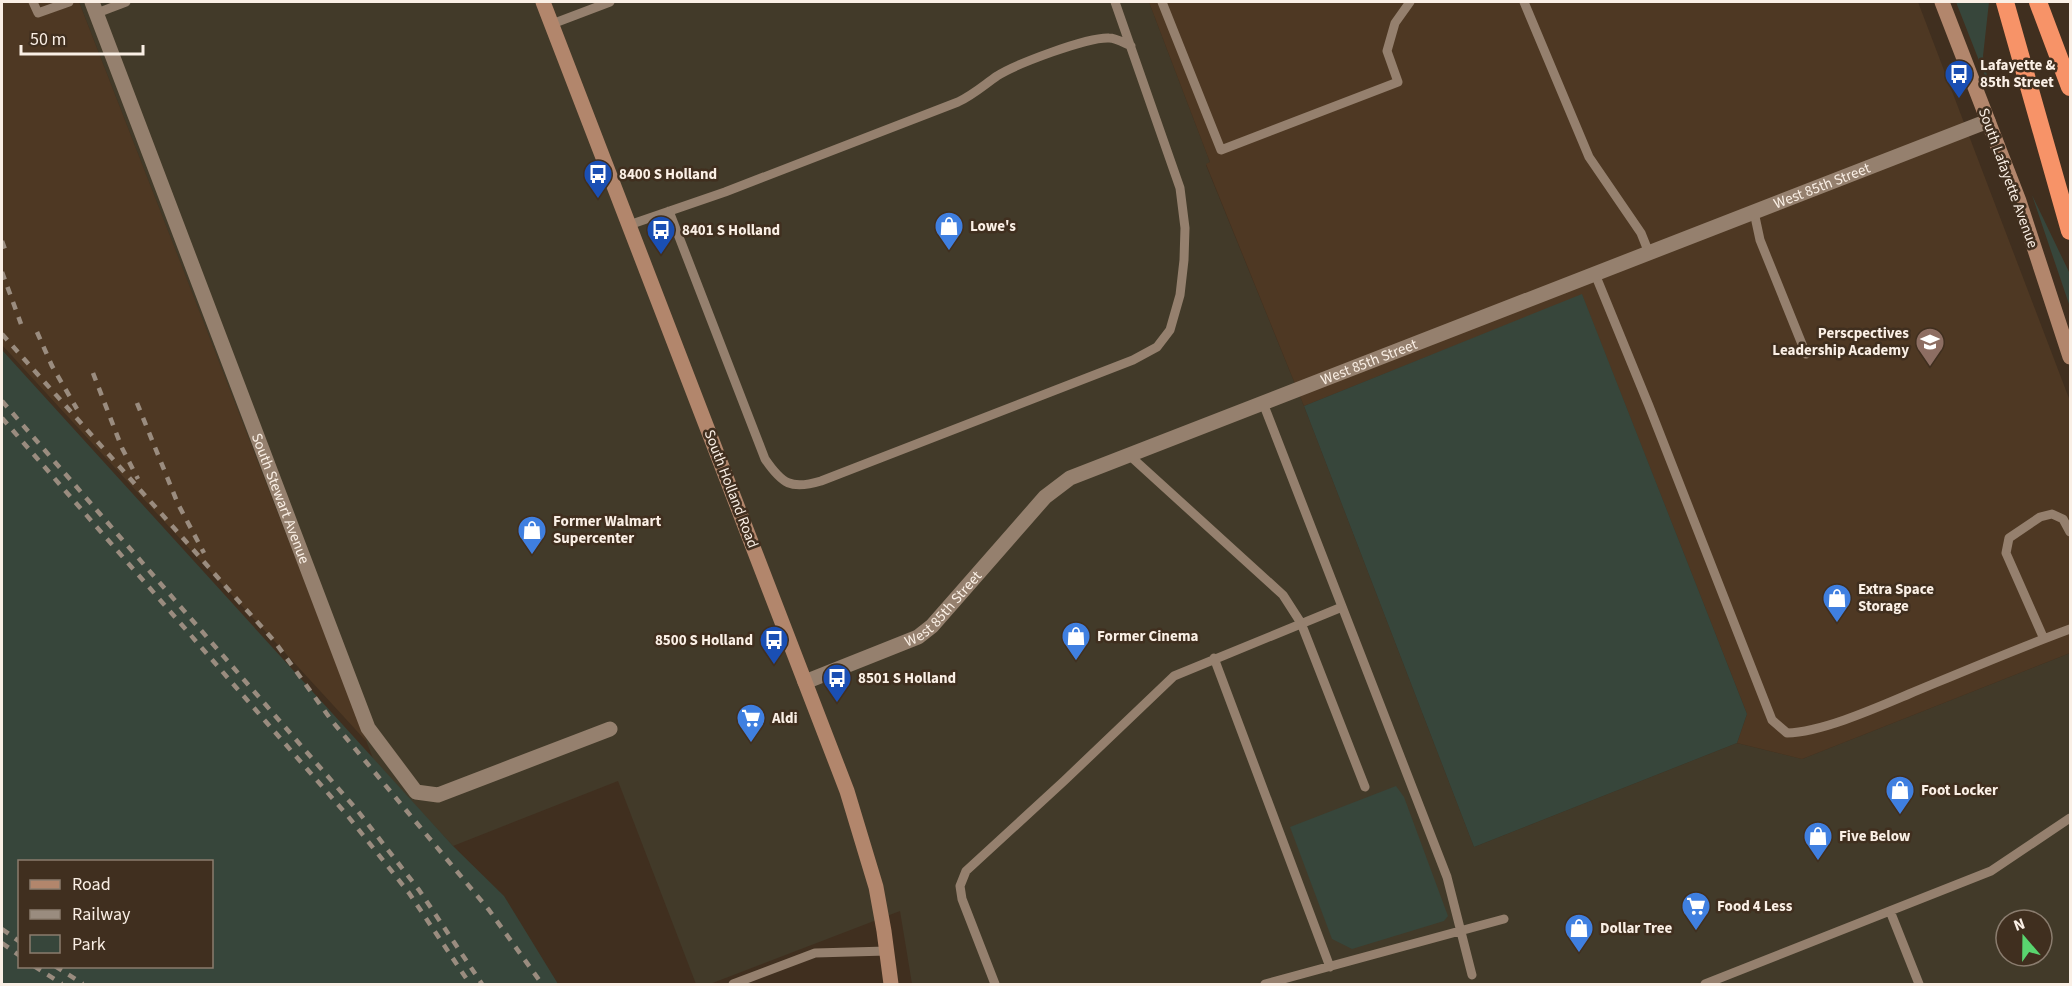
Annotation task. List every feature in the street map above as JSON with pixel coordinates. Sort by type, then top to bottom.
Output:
[{"type":"highway","points":[[2006,2],[2070,231]]},
{"type":"highway","points":[[2038,2],[2070,87]]},
{"type":"main road","name":"South Holland Road","points":[[543,2],[847,791],[876,887],[891,984]]},
{"type":"main road","name":"South Lafayette Avenue","points":[[1942,2],[2019,201],[2070,357]]},
{"type":"street","name":"South Stewart Avenue","points":[[94,7],[368,728],[416,792],[438,795],[610,729]]},
{"type":"street","name":"West 85th Street","points":[[805,682],[918,637],[932,626],[1045,497],[1070,478],[1988,121]]},
{"type":"lane","points":[[33,2],[38,13],[69,2]]},
{"type":"lane","points":[[94,7],[126,2]]},
{"type":"lane","points":[[552,24],[610,2]]},
{"type":"lane","points":[[669,211],[765,459],[773,471],[793,486],[821,481],[1133,360],[1157,346],[1170,330],[1180,295],[1185,260],[1185,228],[1180,188],[1114,2]]},
{"type":"lane","points":[[1162,2],[1221,150],[1398,82],[1387,51],[1395,23],[1410,2]]},
{"type":"lane","points":[[1524,2],[1589,157],[1641,233],[1648,253]]},
{"type":"lane","points":[[629,225],[725,192],[958,102],[975,94],[999,75],[1040,57],[1083,42],[1110,38],[1131,46]]},
{"type":"lane","points":[[1754,212],[1760,240],[1806,354]]},
{"type":"lane","points":[[1595,274],[1772,720],[1787,733],[1799,733],[1864,713],[2070,629]]},
{"type":"lane","points":[[1263,403],[1447,877],[1472,975]]},
{"type":"lane","points":[[1129,455],[1283,595],[1301,623],[1365,787]]},
{"type":"lane","points":[[2044,639],[2006,553],[2009,538],[2040,517],[2052,514],[2063,519],[2070,532]]},
{"type":"lane","points":[[995,984],[962,899],[960,886],[966,870],[1174,676],[1342,607]]},
{"type":"lane","points":[[1214,658],[1330,967]]},
{"type":"lane","points":[[1705,984],[1991,871],[2070,818]]},
{"type":"lane","points":[[1890,911],[1919,984]]},
{"type":"lane","points":[[1265,984],[1504,920]]},
{"type":"lane","points":[[733,984],[815,953],[887,951]]},
{"type":"shaded area","points":[[2,2],[79,2],[367,742],[2,345]]},
{"type":"shaded area","points":[[79,2],[1149,2],[1210,162],[1206,165],[1304,406],[1474,847],[1737,743],[1802,759],[2070,653],[2070,984],[912,984],[900,911],[710,984],[696,984],[618,781],[453,846],[374,761]]},
{"type":"shaded area","points":[[1149,2],[1918,2],[2070,401],[2070,653],[1802,759],[1737,743],[1747,714],[1582,295],[1304,406],[1206,164],[1210,162]]},
{"type":"green space","points":[[1956,2],[1989,2],[1983,56],[1989,86]]},
{"type":"green space","points":[[2032,195],[2070,274],[2070,307]]},
{"type":"green space","points":[[1582,294],[1747,714],[1737,743],[1474,847],[1304,406]]},
{"type":"green space","points":[[2,350],[453,846],[504,896],[558,984],[2,984]]},
{"type":"green space","points":[[1396,786],[1404,797],[1448,916],[1444,921],[1352,949],[1332,939],[1290,827]]},
{"type":"railway","points":[[2,241],[7,255]]},
{"type":"railway","points":[[2,272],[21,324]]},
{"type":"railway","points":[[37,332],[52,366],[77,409]]},
{"type":"railway","points":[[2,334],[275,642],[332,721],[489,910],[542,984]]},
{"type":"railway","points":[[93,373],[122,448],[138,479]]},
{"type":"railway","points":[[2,401],[357,810],[419,890],[482,984]]},
{"type":"railway","points":[[137,403],[178,504],[204,553]]},
{"type":"railway","points":[[2,418],[347,815],[409,893],[470,984]]},
{"type":"railway","points":[[2,929],[18,941]]},
{"type":"railway","points":[[2,943],[18,955]]},
{"type":"railway","points":[[37,968],[62,984]]},
{"type":"railway","points":[[58,968],[83,984]]},
{"type":"place","name":"Lafayette & 85th Street","points":[[1959,100]]},
{"type":"place","name":"8400 S Holland","points":[[598,200]]},
{"type":"place","name":"Lowe's","points":[[949,252]]},
{"type":"place","name":"8401 S Holland","points":[[661,256]]},
{"type":"place","name":"Perscpectives Leadership Academy","points":[[1930,368]]},
{"type":"place","name":"Former Walmart Supercenter","points":[[532,556]]},
{"type":"place","name":"Extra Space Storage","points":[[1837,624]]},
{"type":"place","name":"Former Cinema","points":[[1076,662]]},
{"type":"place","name":"8500 S Holland","points":[[774,666]]},
{"type":"place","name":"8501 S Holland","points":[[837,704]]},
{"type":"place","name":"Aldi","points":[[751,744]]},
{"type":"place","name":"Foot Locker","points":[[1900,816]]},
{"type":"place","name":"Five Below","points":[[1818,862]]},
{"type":"place","name":"Food 4 Less","points":[[1696,932]]},
{"type":"place","name":"Dollar Tree","points":[[1579,954]]}]
